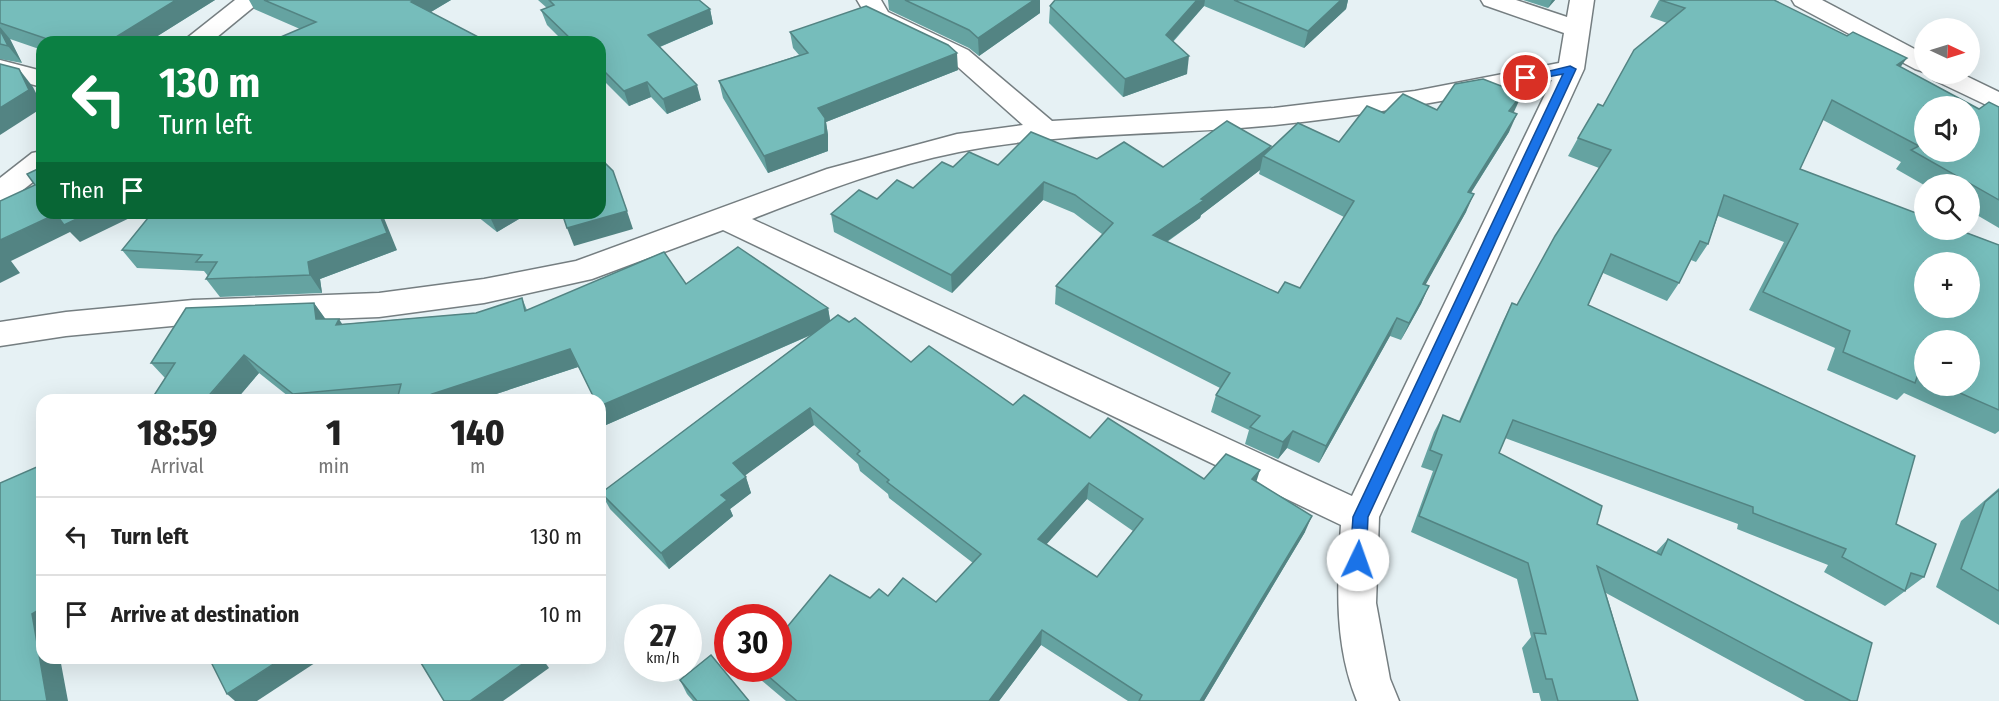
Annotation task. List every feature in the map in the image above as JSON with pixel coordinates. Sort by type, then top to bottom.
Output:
[{"type":"street","points":[[203,36],[250,0]]},
{"type":"street","points":[[869,0],[879,17],[959,55],[1046,130]]},
{"type":"street","points":[[1378,701],[1370,680],[1356,603],[1360,517],[1570,69],[1581,15],[1492,0]]},
{"type":"street","points":[[1804,0],[1914,59]]},
{"type":"street","points":[[0,68],[36,77]]},
{"type":"street","points":[[0,334],[193,312],[379,304],[484,291],[580,271],[837,176],[957,144],[1046,130],[1275,117],[1415,99],[1570,69]]},
{"type":"street","points":[[1962,84],[1999,103]]},
{"type":"street","points":[[0,193],[36,165]]},
{"type":"street","points":[[722,218],[1360,517]]},
{"type":"building","points":[[0,0],[176,0],[118,36],[38,36],[0,23]]},
{"type":"building","points":[[264,0],[414,0],[411,2],[476,36],[283,36],[316,22]]},
{"type":"building","points":[[549,0],[699,0],[710,9],[648,35],[697,85],[663,99],[647,82],[624,91],[606,73],[606,36],[568,36],[541,10],[554,5]]},
{"type":"building","points":[[905,0],[1034,0],[978,38],[969,30]]},
{"type":"building","points":[[1055,0],[1197,0],[1166,35],[1189,56],[1125,79],[1050,6]]},
{"type":"building","points":[[1234,0],[1341,0],[1308,31]]},
{"type":"building","points":[[1660,0],[1774,0],[1847,36],[1853,32],[1907,58],[1897,65],[1914,74],[1914,84],[1932,84],[1955,96],[1914,96],[1914,143],[1832,100],[1800,169],[1914,212],[1914,240],[1980,240],[1980,238],[1999,245],[1999,410],[1967,396],[1980,396],[1980,330],[1914,330],[1914,383],[1843,352],[1850,331],[1763,292],[1798,224],[1724,195],[1708,244],[1700,241],[1679,283],[1611,254],[1588,305],[1915,456],[1896,524],[1936,544],[1924,577],[1911,573],[1905,591],[1842,557],[1846,549],[1753,513],[1753,507],[1513,420],[1499,453],[1602,506],[1597,524],[1661,555],[1668,539],[1872,643],[1857,701],[1851,701],[1597,566],[1638,701],[1558,701],[1552,679],[1546,679],[1534,633],[1546,634],[1528,563],[1419,516],[1442,455],[1430,450],[1443,415],[1460,422],[1512,303],[1517,305],[1555,236],[1611,150],[1578,138],[1598,104],[1603,106],[1634,50],[1685,8]]},
{"type":"building","points":[[866,6],[948,45],[957,53],[818,108],[825,118],[825,134],[764,156],[719,81],[808,53],[790,32]]},
{"type":"building","points":[[0,30],[8,46],[0,44]]},
{"type":"building","points":[[0,64],[19,69],[29,90],[0,108]]},
{"type":"building","points":[[1483,79],[1522,94],[1509,111],[1517,114],[1468,192],[1474,194],[1423,284],[1429,286],[1409,323],[1397,318],[1326,446],[1293,431],[1283,442],[1250,427],[1260,416],[1216,395],[1230,373],[1056,286],[1113,223],[1075,195],[1044,182],[951,275],[831,214],[859,190],[877,199],[897,180],[913,188],[942,162],[953,167],[969,152],[998,165],[1031,132],[1097,159],[1124,142],[1163,167],[1227,121],[1271,146],[1201,199],[1204,200],[1153,235],[1278,293],[1285,282],[1300,288],[1354,201],[1263,156],[1298,123],[1339,142],[1367,106],[1384,113],[1403,94],[1437,110],[1455,84]]},
{"type":"building","points":[[1989,102],[1999,107],[1999,200],[1980,189],[1980,174],[1953,174],[1932,162],[1980,162],[1980,108]]},
{"type":"building","points":[[606,164],[613,171],[627,211],[606,217]]},
{"type":"building","points":[[36,170],[36,219],[45,219],[0,240],[0,201],[35,185],[27,174]]},
{"type":"building","points":[[60,219],[76,219],[64,225]]},
{"type":"building","points":[[147,219],[381,219],[387,233],[308,262],[310,275],[206,279],[217,262],[196,262],[202,255],[122,250]]},
{"type":"building","points":[[564,219],[599,219],[567,228]]},
{"type":"building","points":[[738,247],[828,308],[606,403],[606,394],[592,394],[570,349],[432,394],[398,394],[401,384],[293,394],[244,355],[210,394],[155,394],[175,363],[151,363],[186,308],[314,303],[316,319],[339,319],[336,325],[476,313],[522,298],[525,311],[664,252],[686,284]]},
{"type":"building","points":[[838,315],[849,322],[855,318],[911,362],[929,346],[1013,405],[1024,395],[1090,438],[1108,418],[1204,479],[1226,454],[1260,470],[1252,479],[1312,516],[1200,701],[1139,701],[1142,695],[1042,630],[989,701],[797,701],[775,682],[792,682],[792,621],[830,575],[870,598],[879,589],[888,596],[903,578],[936,602],[981,554],[887,482],[889,480],[857,454],[860,451],[810,408],[733,463],[746,477],[721,495],[727,500],[661,553],[606,498],[606,489]],"holes":[[[1089,483],[1143,519],[1097,577],[1038,539]]]},
{"type":"building","points":[[36,467],[36,612],[32,614],[36,637],[36,664],[41,664],[47,701],[0,701],[0,483]]},
{"type":"building","points":[[1999,490],[1999,591],[1961,569],[1985,502]]},
{"type":"building","points":[[711,655],[714,659],[714,682],[733,682],[749,701],[697,701],[682,682],[702,682],[702,662]]},
{"type":"building","points":[[212,664],[274,664],[227,694]]},
{"type":"building","points":[[422,664],[522,664],[470,701],[444,701]]},
{"type":"route","points":[[1358,560],[1360,517],[1570,69],[1526,78]]}]
